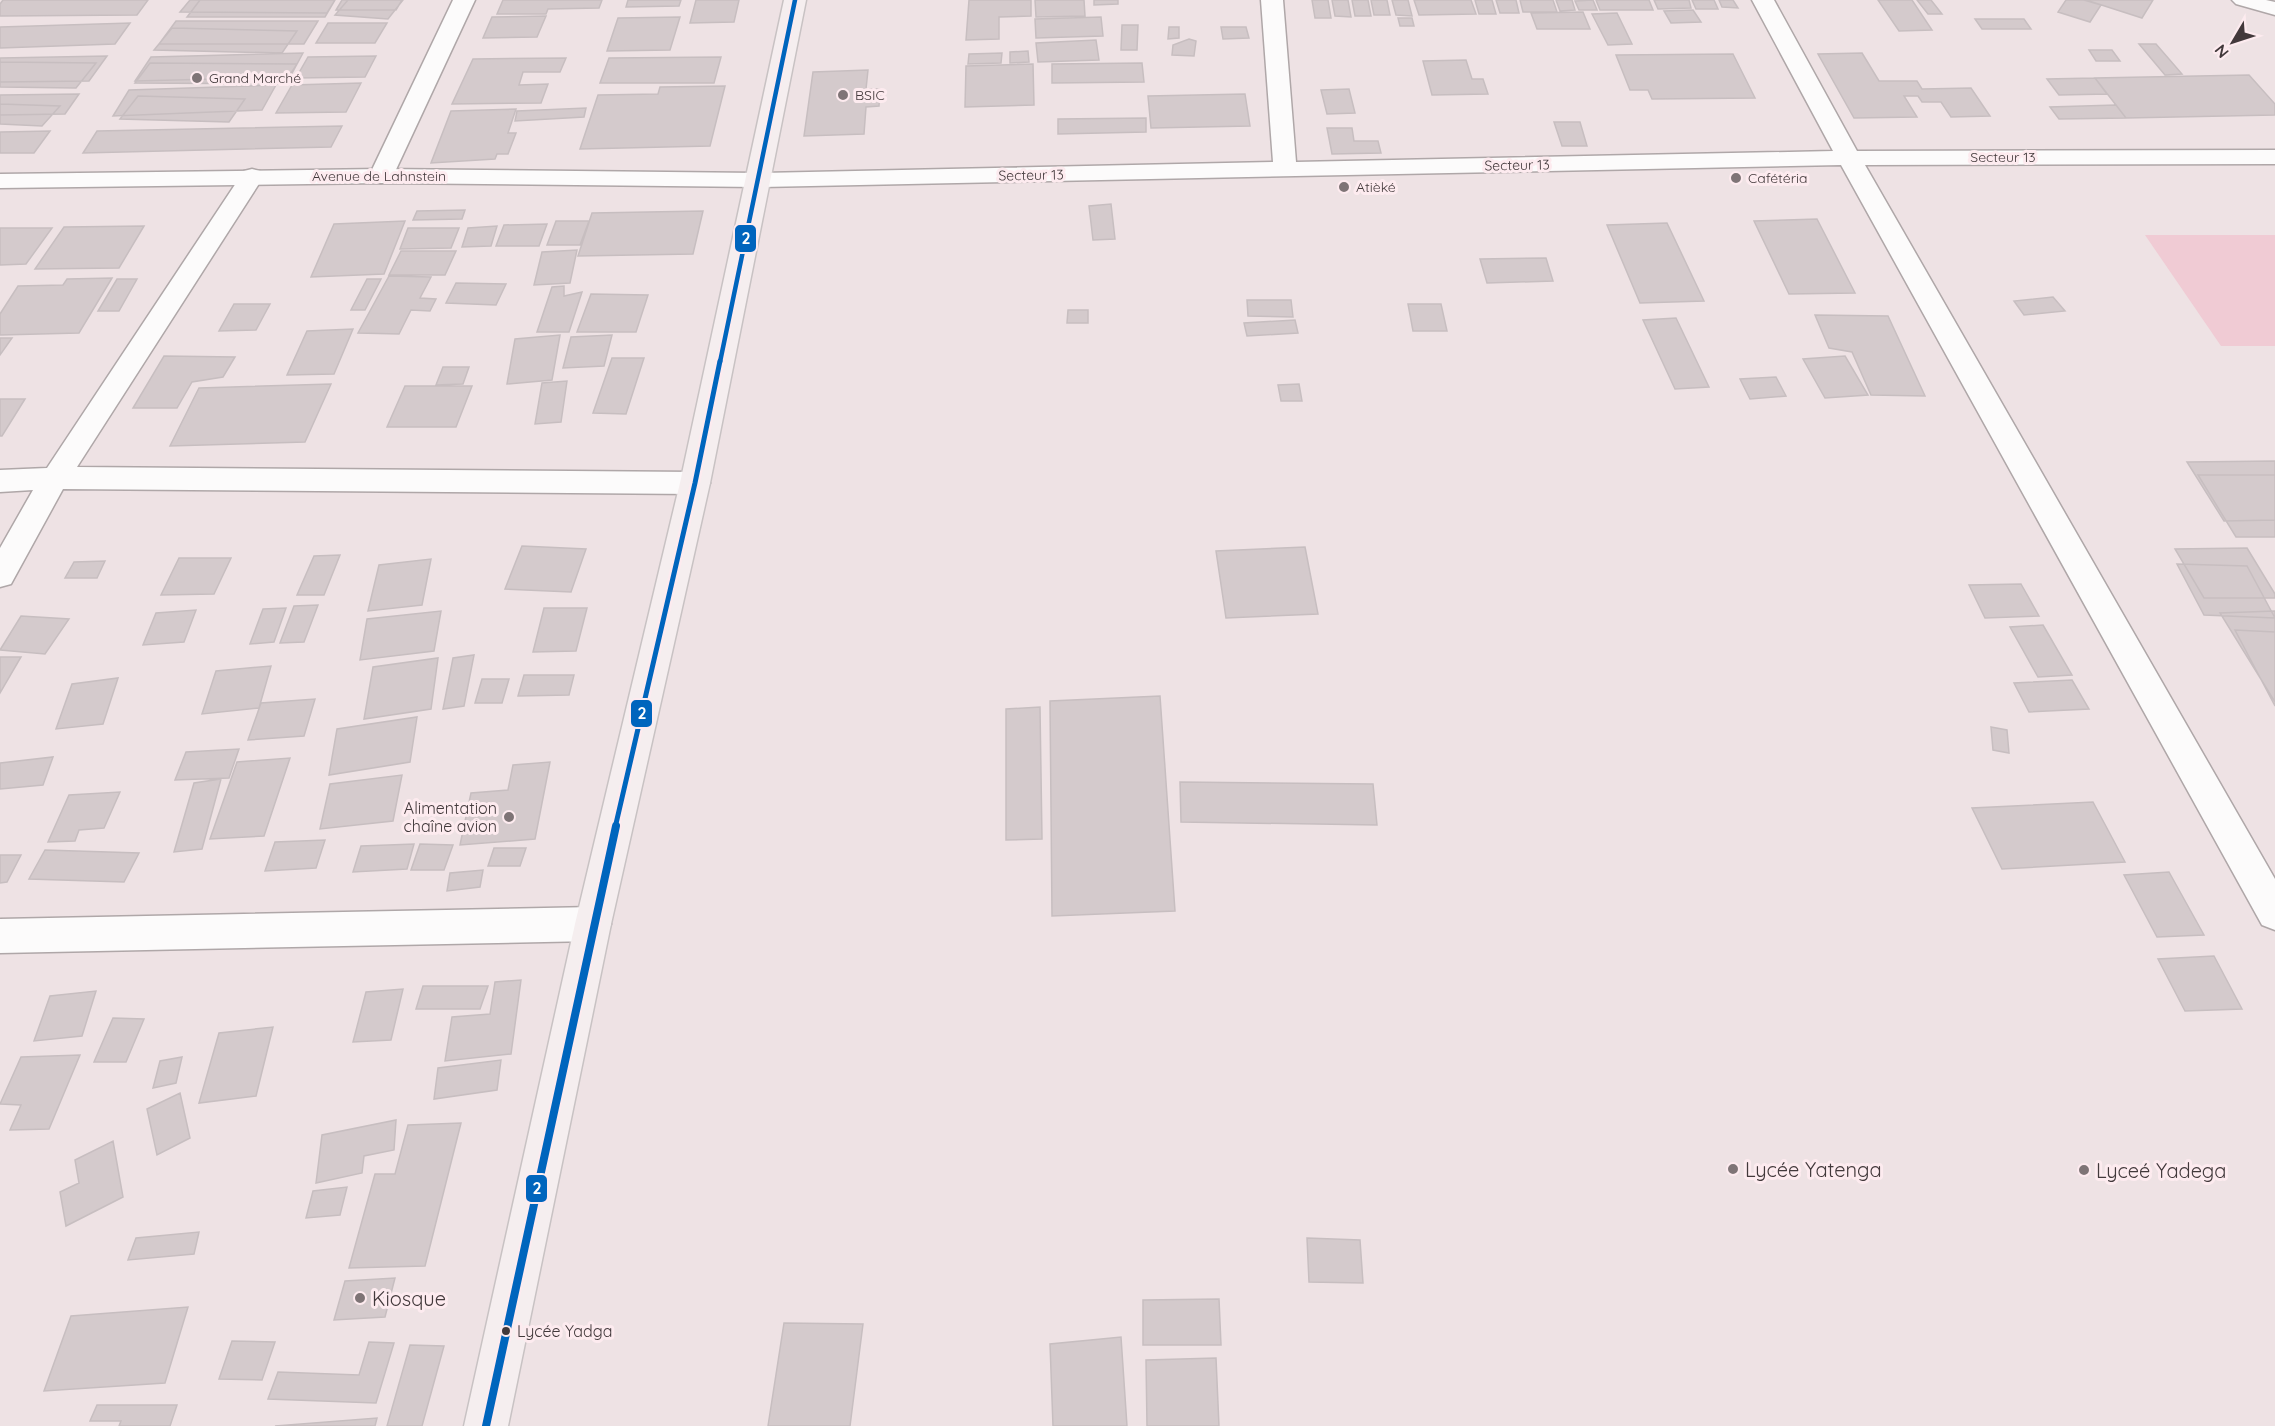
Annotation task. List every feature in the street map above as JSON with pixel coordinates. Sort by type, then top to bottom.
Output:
[{"type":"main road","points":[[486,1426],[593,924],[695,483],[795,0]]},
{"type":"street","points":[[381,176],[464,0]]},
{"type":"street","points":[[1272,0],[1285,169]]},
{"type":"street","points":[[1763,0],[1849,158],[2275,912]]},
{"type":"street","points":[[2243,0],[2275,9]]},
{"type":"street","name":"Secteur 13","points":[[758,180],[1849,158],[2275,157]]},
{"type":"street","points":[[0,575],[55,478],[252,176]]},
{"type":"street","name":"Avenue de Lahnstein","points":[[0,181],[252,176],[758,180]]},
{"type":"street","points":[[0,480],[55,478],[695,483]]},
{"type":"street","points":[[0,936],[593,924]]},
{"type":"shaded area","points":[[2145,235],[2275,235],[2275,346],[2221,346]]},
{"type":"building","points":[[3,0],[148,0],[137,15],[0,16],[0,4]]},
{"type":"building","points":[[190,0],[335,0],[327,13],[180,12]]},
{"type":"building","points":[[200,0],[335,0],[325,17],[187,17]]},
{"type":"building","points":[[342,0],[402,0],[396,10],[336,10]]},
{"type":"building","points":[[348,0],[403,0],[388,19],[335,15]]},
{"type":"building","points":[[503,0],[602,0],[599,8],[548,9],[546,14],[497,14]]},
{"type":"building","points":[[628,0],[681,0],[679,6],[626,7]]},
{"type":"building","points":[[696,0],[739,0],[734,22],[690,23]]},
{"type":"building","points":[[969,0],[1031,0],[1031,16],[999,17],[999,39],[966,40]]},
{"type":"building","points":[[1035,0],[1084,0],[1085,16],[1036,17]]},
{"type":"building","points":[[1094,0],[1118,0],[1118,4],[1094,5]]},
{"type":"building","points":[[1312,0],[1328,0],[1331,18],[1315,18]]},
{"type":"building","points":[[1332,0],[1348,0],[1351,17],[1335,16]]},
{"type":"building","points":[[1352,0],[1368,0],[1371,16],[1355,16]]},
{"type":"building","points":[[1371,0],[1387,0],[1390,15],[1374,15]]},
{"type":"building","points":[[1392,0],[1408,0],[1412,16],[1396,15]]},
{"type":"building","points":[[1414,0],[1471,0],[1476,14],[1419,15]]},
{"type":"building","points":[[1475,0],[1492,0],[1496,14],[1479,14]]},
{"type":"building","points":[[1496,0],[1516,0],[1519,13],[1500,13]]},
{"type":"building","points":[[1520,0],[1553,0],[1557,12],[1523,12]]},
{"type":"building","points":[[1556,0],[1572,0],[1575,10],[1560,11]]},
{"type":"building","points":[[1593,0],[1597,10],[1579,10],[1575,1]]},
{"type":"building","points":[[1596,0],[1649,0],[1653,10],[1600,10]]},
{"type":"building","points":[[1654,0],[1689,0],[1691,8],[1658,9]]},
{"type":"building","points":[[1692,0],[1714,0],[1718,9],[1696,9]]},
{"type":"building","points":[[1719,0],[1733,0],[1738,8],[1722,7]]},
{"type":"building","points":[[1878,0],[1912,0],[1932,30],[1899,31]]},
{"type":"building","points":[[1917,0],[1931,0],[1942,14],[1928,14]]},
{"type":"building","points":[[2066,0],[2084,0],[2101,5],[2090,22],[2058,12]]},
{"type":"building","points":[[2086,0],[2153,0],[2142,18]]},
{"type":"building","points":[[1693,10],[1701,22],[1671,23],[1664,11]]},
{"type":"building","points":[[1583,12],[1590,29],[1537,29],[1531,13]]},
{"type":"building","points":[[1617,13],[1632,44],[1608,45],[1592,14]]},
{"type":"building","points":[[546,16],[537,37],[483,38],[492,17]]},
{"type":"building","points":[[680,17],[670,50],[607,51],[618,18]]},
{"type":"building","points":[[1101,17],[1103,36],[1036,38],[1035,19]]},
{"type":"building","points":[[1398,18],[1412,18],[1414,26],[1400,26]]},
{"type":"building","points":[[1975,19],[2024,19],[2031,29],[1982,29]]},
{"type":"building","points":[[176,21],[318,21],[304,44],[159,44]]},
{"type":"building","points":[[130,23],[115,44],[0,48],[0,27]]},
{"type":"building","points":[[328,23],[387,23],[375,43],[316,43]]},
{"type":"building","points":[[1122,25],[1138,25],[1137,50],[1121,50]]},
{"type":"building","points":[[1169,27],[1179,27],[1179,38],[1168,39]]},
{"type":"building","points":[[1221,27],[1246,27],[1249,38],[1223,39]]},
{"type":"building","points":[[172,28],[297,31],[282,53],[154,50]]},
{"type":"building","points":[[1189,39],[1196,41],[1194,56],[1172,55],[1173,45]]},
{"type":"building","points":[[1096,40],[1099,60],[1038,62],[1036,43]]},
{"type":"building","points":[[2139,44],[2156,44],[2182,74],[2165,75]]},
{"type":"building","points":[[2089,50],[2112,50],[2120,61],[2096,61]]},
{"type":"building","points":[[1028,51],[1029,62],[1010,63],[1010,52]]},
{"type":"building","points":[[303,53],[290,77],[135,81],[151,57]]},
{"type":"building","points":[[1002,53],[1001,63],[968,64],[969,54]]},
{"type":"building","points":[[1862,53],[1879,81],[1917,81],[1922,89],[1971,88],[1990,116],[1951,117],[1941,102],[1922,102],[1918,96],[1904,96],[1917,117],[1854,118],[1818,54]]},
{"type":"building","points":[[1733,54],[1755,98],[1652,99],[1648,90],[1630,90],[1616,55]]},
{"type":"building","points":[[107,56],[89,81],[0,82],[0,58]]},
{"type":"building","points":[[376,56],[365,77],[296,78],[308,57]]},
{"type":"building","points":[[721,57],[714,83],[600,83],[609,58]]},
{"type":"building","points":[[566,58],[560,72],[523,72],[519,85],[548,84],[541,103],[452,104],[473,59]]},
{"type":"building","points":[[1466,60],[1472,79],[1483,79],[1488,94],[1432,95],[1423,61]]},
{"type":"building","points":[[0,62],[96,63],[76,88],[0,87]]},
{"type":"building","points":[[150,63],[297,64],[284,84],[135,83]]},
{"type":"building","points":[[1142,63],[1144,82],[1052,83],[1052,64]]},
{"type":"building","points":[[1033,64],[1034,105],[965,107],[966,66]]},
{"type":"building","points":[[868,70],[866,89],[880,89],[879,106],[866,107],[864,134],[804,136],[813,72]]},
{"type":"building","points":[[2249,75],[2275,104],[2275,115],[2126,118],[2095,78]]},
{"type":"building","points":[[2095,78],[2107,94],[2059,95],[2047,79]]},
{"type":"building","points":[[361,83],[346,112],[276,113],[292,85]]},
{"type":"building","points":[[276,85],[262,110],[113,116],[129,90]]},
{"type":"building","points":[[725,86],[710,146],[580,149],[598,95],[658,94],[660,87]]},
{"type":"building","points":[[1349,89],[1355,113],[1327,114],[1321,90]]},
{"type":"building","points":[[79,94],[65,114],[0,115],[0,95]]},
{"type":"building","points":[[1245,94],[1250,126],[1151,128],[1148,96]]},
{"type":"building","points":[[138,96],[245,99],[229,122],[120,119]]},
{"type":"building","points":[[0,104],[60,106],[42,126],[0,124]]},
{"type":"building","points":[[2116,105],[2126,118],[2059,119],[2050,107]]},
{"type":"building","points":[[586,108],[584,117],[515,121],[517,111]]},
{"type":"building","points":[[516,109],[508,133],[516,133],[508,154],[497,154],[495,159],[431,163],[451,111]]},
{"type":"building","points":[[1146,118],[1146,132],[1058,134],[1058,119]]},
{"type":"building","points":[[1554,122],[1580,122],[1587,146],[1562,146]]},
{"type":"building","points":[[342,126],[331,147],[83,153],[97,131]]},
{"type":"building","points":[[1327,128],[1352,128],[1354,141],[1378,141],[1381,153],[1332,154]]},
{"type":"building","points":[[50,131],[34,153],[0,153],[0,132]]},
{"type":"building","points":[[1111,204],[1115,239],[1093,240],[1089,206]]},
{"type":"building","points":[[465,210],[462,219],[413,220],[417,211]]},
{"type":"building","points":[[703,211],[693,254],[578,256],[592,213]]},
{"type":"building","points":[[1817,219],[1855,293],[1789,294],[1754,221]]},
{"type":"building","points":[[405,221],[384,274],[311,277],[334,224]]},
{"type":"building","points":[[556,221],[589,221],[580,245],[547,245]]},
{"type":"building","points":[[1667,223],[1704,301],[1640,303],[1607,225]]},
{"type":"building","points":[[547,224],[539,246],[496,246],[504,225]]},
{"type":"building","points":[[144,226],[119,268],[35,269],[64,227]]},
{"type":"building","points":[[497,226],[491,246],[462,247],[468,228]]},
{"type":"building","points":[[0,228],[52,228],[26,264],[0,265]]},
{"type":"building","points":[[408,228],[459,228],[451,248],[400,249]]},
{"type":"building","points":[[577,250],[570,283],[534,285],[542,252]]},
{"type":"building","points":[[401,251],[456,251],[445,275],[389,275]]},
{"type":"building","points":[[1546,258],[1553,281],[1487,283],[1480,259]]},
{"type":"building","points":[[389,276],[431,277],[420,298],[436,299],[430,311],[411,310],[399,334],[358,333]]},
{"type":"building","points":[[112,278],[79,333],[0,335],[0,314],[18,286],[63,285],[67,279]]},
{"type":"building","points":[[117,279],[137,279],[119,311],[98,311]]},
{"type":"building","points":[[367,279],[381,279],[365,310],[351,310]]},
{"type":"building","points":[[456,283],[506,284],[496,305],[446,303]]},
{"type":"building","points":[[564,286],[564,296],[582,292],[569,332],[537,332],[552,287]]},
{"type":"building","points":[[591,294],[648,295],[636,332],[577,332]]},
{"type":"building","points":[[2053,297],[2065,311],[2024,315],[2014,301]]},
{"type":"building","points":[[1247,300],[1291,300],[1293,317],[1248,316]]},
{"type":"building","points":[[234,304],[270,304],[256,330],[219,331]]},
{"type":"building","points":[[1408,304],[1441,304],[1447,331],[1413,331]]},
{"type":"building","points":[[1068,310],[1088,310],[1088,323],[1067,323]]},
{"type":"building","points":[[1815,315],[1888,316],[1925,396],[1871,395],[1852,352],[1829,348]]},
{"type":"building","points":[[1676,318],[1709,387],[1675,389],[1643,320]]},
{"type":"building","points":[[1295,320],[1298,333],[1247,336],[1244,323]]},
{"type":"building","points":[[353,329],[334,374],[287,375],[307,331]]},
{"type":"building","points":[[560,335],[552,380],[507,384],[515,339]]},
{"type":"building","points":[[612,335],[604,366],[563,368],[571,337]]},
{"type":"building","points":[[0,338],[12,338],[0,355]]},
{"type":"building","points":[[164,356],[235,357],[223,377],[192,382],[177,408],[133,408]]},
{"type":"building","points":[[1845,356],[1868,395],[1825,398],[1803,359]]},
{"type":"building","points":[[612,358],[644,358],[626,414],[593,413]]},
{"type":"building","points":[[443,367],[469,367],[463,384],[436,385]]},
{"type":"building","points":[[1776,377],[1786,396],[1750,399],[1740,379]]},
{"type":"building","points":[[567,381],[561,422],[535,424],[542,383]]},
{"type":"building","points":[[331,384],[305,442],[170,446],[199,388]]},
{"type":"building","points":[[1299,384],[1302,401],[1281,401],[1278,385]]},
{"type":"building","points":[[405,386],[472,386],[456,427],[387,427]]},
{"type":"building","points":[[0,399],[25,399],[2,436],[0,436]]},
{"type":"building","points":[[2275,461],[2275,520],[2224,521],[2187,462]]},
{"type":"building","points":[[2198,475],[2275,475],[2275,537],[2236,537]]},
{"type":"building","points":[[522,546],[586,549],[571,592],[505,589]]},
{"type":"building","points":[[1305,547],[1318,614],[1226,618],[1216,551]]},
{"type":"building","points":[[2247,548],[2275,594],[2275,598],[2204,598],[2175,549]]},
{"type":"building","points":[[340,555],[324,595],[297,595],[314,556]]},
{"type":"building","points":[[179,558],[231,558],[214,594],[161,595]]},
{"type":"building","points":[[431,559],[422,605],[368,611],[379,565]]},
{"type":"building","points":[[105,561],[97,578],[65,578],[74,562]]},
{"type":"building","points":[[2177,564],[2247,566],[2275,618],[2204,615]]},
{"type":"building","points":[[2021,584],[2039,616],[1985,618],[1969,585]]},
{"type":"building","points":[[318,605],[304,642],[280,643],[294,606]]},
{"type":"building","points":[[286,608],[274,642],[250,644],[263,609]]},
{"type":"building","points":[[544,608],[587,608],[576,651],[533,652]]},
{"type":"building","points":[[196,610],[184,642],[143,645],[156,613]]},
{"type":"building","points":[[441,611],[434,651],[360,660],[367,619]]},
{"type":"building","points":[[2275,611],[2275,702],[2220,613]]},
{"type":"building","points":[[21,616],[69,619],[45,654],[0,650]]},
{"type":"building","points":[[2043,625],[2072,675],[2038,677],[2010,627]]},
{"type":"building","points":[[2235,630],[2275,632],[2275,706]]},
{"type":"building","points":[[474,655],[464,706],[443,709],[453,658]]},
{"type":"building","points":[[0,657],[21,657],[0,693]]},
{"type":"building","points":[[438,658],[431,709],[364,719],[373,667]]},
{"type":"building","points":[[271,666],[259,708],[202,714],[216,671]]},
{"type":"building","points":[[524,675],[574,675],[569,695],[518,696]]},
{"type":"building","points":[[118,678],[103,724],[56,729],[72,684]]},
{"type":"building","points":[[482,679],[509,679],[502,703],[475,703]]},
{"type":"building","points":[[2072,680],[2089,709],[2029,712],[2014,683]]},
{"type":"building","points":[[1160,696],[1175,911],[1052,916],[1050,701]]},
{"type":"building","points":[[315,699],[304,736],[248,740],[261,703]]},
{"type":"building","points":[[1040,707],[1042,839],[1006,840],[1006,709]]},
{"type":"building","points":[[417,717],[410,762],[329,775],[337,729]]},
{"type":"building","points":[[1991,727],[2007,730],[2009,753],[1993,750]]},
{"type":"building","points":[[239,749],[229,778],[175,780],[186,752]]},
{"type":"building","points":[[53,757],[43,785],[0,789],[0,763]]},
{"type":"building","points":[[290,758],[264,836],[210,839],[237,762]]},
{"type":"building","points":[[550,762],[535,839],[460,845],[471,793],[508,790],[513,765]]},
{"type":"building","points":[[402,775],[393,821],[320,829],[330,784]]},
{"type":"building","points":[[221,779],[202,849],[174,852],[194,783]]},
{"type":"building","points":[[1180,782],[1373,784],[1377,825],[1181,822]]},
{"type":"building","points":[[120,792],[104,828],[79,830],[75,841],[48,842],[69,795]]},
{"type":"building","points":[[2093,802],[2125,862],[2002,869],[1972,808]]},
{"type":"building","points":[[325,840],[316,868],[265,871],[275,842]]},
{"type":"building","points":[[414,844],[407,869],[353,872],[361,846]]},
{"type":"building","points":[[420,844],[453,845],[444,870],[411,870]]},
{"type":"building","points":[[494,848],[526,848],[520,866],[488,866]]},
{"type":"building","points":[[45,850],[139,853],[124,882],[29,879]]},
{"type":"building","points":[[0,855],[21,855],[7,882],[0,883]]},
{"type":"building","points":[[483,870],[480,887],[447,891],[450,873]]},
{"type":"building","points":[[2169,872],[2204,935],[2157,937],[2124,875]]},
{"type":"building","points":[[2214,956],[2242,1009],[2185,1011],[2158,959]]},
{"type":"building","points":[[521,980],[511,1054],[445,1061],[452,1017],[490,1014],[495,982]]},
{"type":"building","points":[[423,986],[488,986],[480,1009],[416,1009]]},
{"type":"building","points":[[403,989],[391,1040],[353,1042],[366,992]]},
{"type":"building","points":[[96,991],[82,1036],[34,1041],[50,996]]},
{"type":"building","points":[[113,1018],[144,1019],[126,1062],[94,1062]]},
{"type":"building","points":[[273,1027],[256,1096],[199,1103],[219,1033]]},
{"type":"building","points":[[80,1055],[49,1129],[10,1130],[21,1105],[0,1104],[21,1057]]},
{"type":"building","points":[[182,1057],[176,1083],[153,1088],[160,1061]]},
{"type":"building","points":[[501,1060],[497,1090],[434,1099],[438,1068]]},
{"type":"building","points":[[180,1093],[190,1138],[157,1155],[147,1109]]},
{"type":"building","points":[[396,1120],[394,1150],[364,1156],[362,1173],[316,1183],[322,1135]]},
{"type":"building","points":[[461,1123],[425,1266],[349,1268],[375,1174],[395,1174],[408,1125]]},
{"type":"building","points":[[113,1141],[123,1197],[66,1226],[60,1192],[79,1183],[75,1160]]},
{"type":"building","points":[[347,1187],[340,1215],[306,1218],[313,1191]]},
{"type":"building","points":[[199,1232],[194,1254],[128,1260],[136,1238]]},
{"type":"building","points":[[1307,1238],[1360,1240],[1363,1283],[1309,1282]]},
{"type":"building","points":[[395,1278],[385,1317],[334,1320],[345,1281]]},
{"type":"building","points":[[1219,1299],[1221,1345],[1143,1345],[1143,1300]]},
{"type":"building","points":[[188,1307],[165,1383],[44,1391],[71,1316]]},
{"type":"building","points":[[784,1323],[863,1324],[850,1426],[768,1426]]},
{"type":"building","points":[[1121,1337],[1127,1426],[1053,1426],[1050,1344]]},
{"type":"building","points":[[232,1341],[275,1342],[262,1380],[219,1379]]},
{"type":"building","points":[[369,1342],[394,1343],[376,1403],[268,1399],[278,1372],[359,1375]]},
{"type":"building","points":[[410,1345],[444,1346],[422,1426],[387,1426]]},
{"type":"building","points":[[1216,1358],[1219,1426],[1147,1426],[1146,1360]]},
{"type":"building","points":[[97,1405],[177,1405],[170,1426],[119,1426],[121,1421],[90,1421]]},
{"type":"building","points":[[377,1418],[375,1426],[275,1426]]},
{"type":"transit line","name":"2","points":[[486,1426],[593,924],[695,483],[795,0]]},
{"type":"place","name":"Grand Marché","points":[[197,78]]},
{"type":"place","name":"BSIC","points":[[843,95]]},
{"type":"place","name":"Cafétéria","points":[[1736,178]]},
{"type":"place","name":"Atièké","points":[[1344,187]]},
{"type":"place","name":"Alimentation chaîne avion","points":[[509,817]]},
{"type":"place","name":"Lycée Yatenga","points":[[1733,1169]]},
{"type":"place","name":"Lyceé Yadega","points":[[2084,1170]]},
{"type":"place","name":"Kiosque","points":[[360,1298]]},
{"type":"place","name":"Lycée Yadga","points":[[506,1331]]}]
